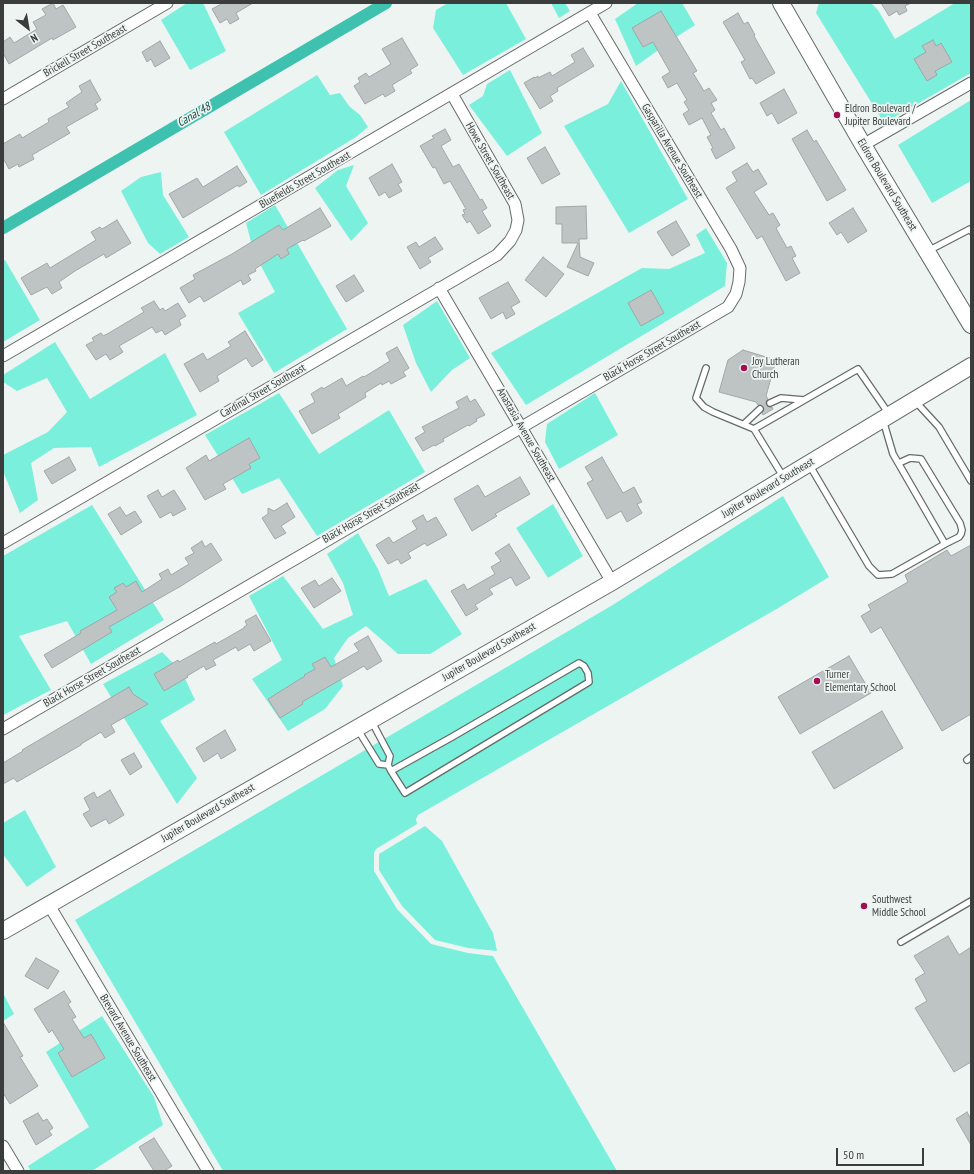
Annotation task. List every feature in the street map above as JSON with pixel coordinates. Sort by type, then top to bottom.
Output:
[{"type":"street","name":"Brickell Street Southeast","points":[[3,99],[167,3]]},
{"type":"street","name":"Bluefields Street Southeast","points":[[3,356],[606,3]]},
{"type":"street","name":"Eldron Boulevard Southeast","points":[[785,5],[863,145],[971,325]]},
{"type":"street","name":"Gasparilla Avenue Southeast","points":[[590,13],[731,249],[740,268],[736,294]]},
{"type":"street","points":[[863,145],[971,83]]},
{"type":"street","name":"Howe Street Southeast","points":[[452,94],[515,204],[518,220],[516,230]]},
{"type":"street","name":"Cardinal Street Southeast","points":[[3,543],[498,255],[510,241],[516,230]]},
{"type":"street","name":"Anastasia Avenue Southeast","points":[[439,288],[612,582]]},
{"type":"street","name":"Black Horse Street Southeast","points":[[3,729],[728,306],[736,294]]},
{"type":"street","name":"Jupiter Boulevard Southeast","points":[[3,932],[612,582],[971,366]]},
{"type":"street","name":"Brevard Avenue Southeast","points":[[49,905],[208,1171]]},
{"type":"street","points":[[3,1146],[18,1171]]},
{"type":"lane","points":[[927,252],[970,229],[971,231]]},
{"type":"lane","points":[[706,368],[696,398],[713,412],[744,424],[754,430],[784,478]]},
{"type":"lane","points":[[754,430],[858,369],[886,417],[890,448],[945,544]]},
{"type":"lane","points":[[770,404],[782,398],[804,400]]},
{"type":"lane","points":[[915,400],[940,427],[971,481]]},
{"type":"lane","points":[[744,424],[760,409]]},
{"type":"lane","points":[[809,464],[869,566],[878,575],[892,574],[956,539],[961,534],[962,530],[960,523],[926,464],[921,459],[910,458],[899,463]]},
{"type":"lane","points":[[357,728],[379,764],[389,768],[405,793],[589,682],[588,673],[584,666],[579,663],[452,737],[389,768]]},
{"type":"lane","points":[[371,720],[390,756],[389,768]]},
{"type":"lane","points":[[901,942],[971,902]]},
{"type":"green space","points":[[187,3],[203,3],[226,51],[190,70],[161,20]]},
{"type":"green space","points":[[448,3],[506,3],[526,39],[463,75],[433,28],[436,10]]},
{"type":"green space","points":[[551,3],[565,3],[570,11],[559,18]]},
{"type":"green space","points":[[638,3],[682,3],[695,25],[636,66],[615,19]]},
{"type":"green space","points":[[819,3],[871,3],[878,10],[895,39],[955,3],[971,3],[971,73],[884,123],[816,13]]},
{"type":"green space","points":[[510,70],[542,133],[507,156],[469,105],[483,96],[487,84]]},
{"type":"green space","points":[[317,75],[330,95],[340,93],[349,106],[360,115],[368,127],[356,137],[261,195],[224,132]]},
{"type":"green space","points":[[621,81],[688,199],[629,233],[564,126],[608,104]]},
{"type":"green space","points":[[971,100],[971,181],[932,203],[898,145]]},
{"type":"green space","points":[[354,165],[346,186],[368,223],[351,241],[315,188],[338,170]]},
{"type":"green space","points":[[161,172],[163,195],[189,237],[160,254],[148,243],[121,191],[141,177]]},
{"type":"green space","points":[[275,205],[347,329],[274,373],[238,313],[275,292],[254,253],[246,223]]},
{"type":"green space","points":[[706,228],[727,263],[725,286],[526,405],[491,353],[642,268],[669,269],[705,253],[696,235]]},
{"type":"green space","points":[[5,260],[40,320],[3,342],[3,261]]},
{"type":"green space","points":[[437,301],[470,358],[452,370],[431,392],[416,363],[403,325]]},
{"type":"green space","points":[[55,342],[90,399],[165,353],[197,415],[99,467],[91,447],[54,448],[31,463],[38,500],[20,513],[3,471],[3,455],[48,432],[67,412],[47,378],[17,391],[3,382],[3,375]]},
{"type":"green space","points":[[279,393],[319,454],[389,410],[425,472],[317,536],[279,478],[242,494],[205,435]]},
{"type":"green space","points":[[595,393],[618,435],[559,469],[545,442],[547,424]]},
{"type":"green space","points":[[783,496],[829,577],[780,607],[418,815],[416,819],[417,824],[376,849],[374,853],[374,871],[397,909],[431,944],[468,953],[493,956],[617,1171],[223,1171],[75,920],[611,606]]},
{"type":"green space","points":[[553,504],[583,556],[548,578],[516,528]]},
{"type":"green space","points":[[92,505],[164,620],[91,664],[67,621],[19,636],[51,690],[3,715],[3,556]]},
{"type":"green space","points":[[358,533],[378,569],[389,596],[426,579],[462,634],[430,654],[398,654],[366,626],[348,638],[334,658],[343,686],[325,709],[288,731],[252,679],[282,660],[249,596],[283,576],[323,629],[353,615],[343,583],[327,554]]},
{"type":"green space","points":[[162,652],[182,672],[195,700],[160,721],[197,778],[177,804],[103,684]]},
{"type":"green space","points":[[25,810],[56,867],[27,887],[3,854],[3,823]]},
{"type":"green space","points":[[425,826],[442,841],[493,933],[497,951],[468,948],[435,940],[402,906],[379,870],[379,854]]},
{"type":"green space","points":[[3,993],[14,1014],[3,1021]]},
{"type":"green space","points":[[102,1016],[154,1097],[163,1125],[92,1171],[31,1171],[28,1166],[89,1127],[46,1052]]},
{"type":"building","points":[[53,3],[56,9],[63,5],[76,27],[53,40],[52,38],[9,64],[3,53],[3,42],[10,37],[14,43],[37,29],[33,22],[46,15],[42,9]]},
{"type":"building","points":[[223,3],[253,3],[236,13],[239,19],[230,24],[227,19],[220,23],[212,9]]},
{"type":"building","points":[[881,3],[911,3],[905,6],[907,11],[899,15],[897,11],[889,16]]},
{"type":"building","points":[[661,11],[697,71],[693,73],[704,91],[709,88],[717,100],[711,103],[715,110],[711,113],[721,130],[724,128],[735,148],[716,159],[711,149],[713,148],[707,137],[711,135],[702,118],[689,125],[683,114],[689,110],[684,102],[687,100],[677,83],[668,88],[662,77],[670,72],[653,42],[643,47],[632,28]]},
{"type":"building","points":[[738,13],[744,24],[748,22],[755,35],[754,36],[775,73],[756,84],[752,78],[750,79],[741,62],[745,60],[723,22]]},
{"type":"building","points":[[402,38],[418,65],[410,70],[412,73],[392,85],[395,91],[385,97],[383,94],[365,104],[354,86],[360,82],[358,78],[366,73],[369,77],[391,64],[382,49]]},
{"type":"building","points":[[933,40],[936,46],[941,43],[952,62],[935,71],[937,75],[927,81],[914,59],[926,52],[922,46]]},
{"type":"building","points":[[160,41],[170,58],[155,67],[151,59],[147,62],[142,52]]},
{"type":"building","points":[[583,48],[594,66],[557,88],[558,91],[550,96],[553,101],[540,109],[524,83],[534,77],[535,78],[538,76],[538,78],[550,72],[552,76],[575,62],[571,55]]},
{"type":"building","points":[[90,80],[101,100],[95,104],[98,109],[66,127],[70,133],[32,155],[34,159],[19,167],[18,164],[9,169],[3,158],[3,144],[20,134],[22,138],[49,122],[48,119],[69,107],[66,103],[82,92],[79,86]]},
{"type":"building","points":[[784,89],[797,113],[778,124],[772,113],[767,116],[760,103]]},
{"type":"building","points":[[445,129],[451,140],[441,146],[453,167],[459,164],[480,200],[482,199],[487,208],[482,211],[491,226],[478,234],[470,221],[467,223],[462,215],[465,214],[463,210],[466,209],[450,181],[444,184],[435,167],[433,168],[420,146],[434,138],[432,136]]},
{"type":"building","points":[[807,130],[814,142],[816,140],[846,190],[827,201],[792,139]]},
{"type":"building","points":[[545,147],[560,174],[542,184],[527,158]]},
{"type":"building","points":[[747,163],[753,172],[758,169],[767,184],[754,192],[769,215],[773,213],[780,225],[776,228],[787,248],[791,246],[796,256],[792,258],[800,273],[786,281],[762,236],[757,239],[726,188],[737,181],[732,172]]},
{"type":"building","points":[[392,164],[402,182],[398,184],[402,191],[389,198],[385,192],[379,196],[369,178]]},
{"type":"building","points":[[237,166],[247,182],[239,187],[238,185],[183,218],[169,194],[197,178],[203,187]]},
{"type":"building","points":[[586,206],[587,239],[579,239],[580,257],[594,263],[588,276],[567,267],[578,243],[562,243],[562,224],[556,224],[556,207]]},
{"type":"building","points":[[320,208],[331,226],[287,249],[289,254],[281,259],[278,254],[255,269],[256,271],[248,275],[251,280],[243,285],[241,280],[204,302],[200,296],[189,303],[180,288],[195,279],[193,275],[232,254],[279,225],[283,230]]},
{"type":"building","points":[[853,208],[867,231],[848,243],[841,232],[837,235],[829,223]]},
{"type":"building","points":[[117,220],[131,243],[106,258],[104,254],[75,271],[59,282],[62,288],[52,294],[47,287],[31,295],[21,278],[47,263],[50,268],[96,240],[91,232],[100,227],[102,229]]},
{"type":"building","points":[[676,221],[690,245],[672,256],[657,232]]},
{"type":"building","points":[[435,237],[443,249],[428,258],[431,262],[420,269],[407,247],[416,242],[419,247]]},
{"type":"building","points":[[543,257],[564,274],[546,297],[525,280]]},
{"type":"building","points":[[354,275],[364,291],[346,302],[336,286]]},
{"type":"building","points":[[508,282],[520,302],[511,307],[515,314],[506,319],[503,312],[491,319],[479,298]]},
{"type":"building","points":[[651,290],[664,313],[641,326],[628,303]]},
{"type":"building","points":[[154,301],[160,310],[163,308],[165,311],[178,303],[186,316],[179,320],[181,325],[165,335],[162,330],[156,333],[152,327],[119,346],[123,352],[110,360],[106,354],[96,360],[86,345],[94,341],[92,338],[101,333],[103,336],[109,333],[144,312],[141,308]]},
{"type":"building","points":[[245,331],[263,360],[252,367],[246,358],[217,376],[219,381],[200,392],[184,364],[203,353],[207,360],[231,346],[228,342]]},
{"type":"building","points":[[397,347],[409,368],[403,372],[406,376],[391,384],[389,381],[382,385],[381,383],[365,393],[366,397],[338,414],[340,418],[312,434],[299,411],[315,402],[311,394],[342,378],[346,386],[363,376],[364,377],[390,361],[386,353]]},
{"type":"building","points":[[743,350],[776,360],[766,396],[768,399],[766,405],[772,407],[773,409],[763,415],[763,406],[758,405],[756,402],[719,392],[728,360]]},
{"type":"building","points":[[467,396],[470,402],[475,399],[485,415],[476,419],[477,421],[469,426],[468,425],[443,439],[444,441],[423,451],[415,438],[425,432],[422,427],[459,408],[456,402]]},
{"type":"building","points":[[249,438],[260,458],[249,464],[251,468],[223,484],[226,489],[205,500],[186,468],[206,455],[209,461]]},
{"type":"building","points":[[69,457],[76,470],[52,484],[44,471]]},
{"type":"building","points":[[602,457],[623,493],[634,487],[642,502],[637,504],[642,513],[627,522],[621,511],[607,519],[587,483],[593,480],[585,467]]},
{"type":"building","points":[[520,477],[530,494],[495,514],[497,516],[472,531],[454,499],[478,485],[485,497]]},
{"type":"building","points":[[158,490],[162,497],[174,490],[186,509],[173,516],[171,512],[160,518],[147,496]]},
{"type":"building","points":[[287,503],[295,517],[281,526],[286,533],[275,539],[262,518],[268,514],[268,508],[274,511]]},
{"type":"building","points":[[120,507],[126,516],[135,511],[142,522],[121,535],[108,514]]},
{"type":"building","points":[[423,515],[427,522],[436,517],[447,535],[427,546],[425,543],[408,553],[411,558],[401,564],[398,559],[388,564],[376,545],[389,537],[393,543],[417,529],[412,521]]},
{"type":"building","points":[[202,541],[205,547],[211,543],[222,560],[181,586],[109,627],[112,632],[52,668],[44,655],[81,633],[80,631],[117,610],[109,597],[117,592],[114,588],[123,583],[126,587],[136,581],[142,592],[162,579],[159,574],[168,569],[171,575],[189,564],[185,558],[194,553],[191,548]]},
{"type":"building","points":[[509,544],[530,578],[516,586],[511,577],[489,589],[493,594],[475,605],[478,609],[466,616],[451,591],[464,584],[467,590],[495,574],[491,567],[501,561],[495,553]]},
{"type":"building","points":[[971,545],[971,714],[942,731],[881,627],[871,633],[861,616],[871,610],[868,605],[908,582],[905,575],[947,550],[951,556]]},
{"type":"building","points":[[332,578],[341,591],[314,608],[301,588],[315,580],[319,586]]},
{"type":"building","points":[[256,615],[271,641],[254,651],[250,644],[238,651],[236,647],[213,660],[216,665],[206,670],[204,666],[164,691],[154,674],[178,660],[179,662],[244,628],[247,625],[245,621]]},
{"type":"building","points":[[368,636],[382,661],[367,670],[364,666],[302,702],[303,704],[280,718],[268,699],[315,669],[312,664],[325,657],[331,667],[359,651],[354,644]]},
{"type":"building","points":[[849,656],[871,693],[800,734],[778,697]]},
{"type":"building","points":[[129,687],[133,694],[148,704],[111,725],[115,732],[105,738],[101,732],[17,782],[14,778],[3,784],[3,763],[23,751],[22,750]]},
{"type":"building","points":[[882,711],[903,748],[834,789],[812,752]]},
{"type":"building","points":[[225,730],[236,750],[221,759],[218,753],[204,762],[196,748]]},
{"type":"building","points":[[134,753],[142,767],[130,775],[121,760]]},
{"type":"building","points":[[110,790],[124,815],[109,824],[106,819],[91,827],[83,814],[90,810],[84,798],[94,792],[97,798]]},
{"type":"building","points":[[948,936],[959,955],[971,947],[971,1062],[954,1072],[915,1008],[927,1001],[915,979],[925,973],[914,956]]},
{"type":"building","points":[[36,958],[59,971],[48,989],[25,976]]},
{"type":"building","points":[[64,991],[71,1002],[68,1004],[76,1017],[72,1019],[84,1038],[91,1034],[105,1058],[72,1077],[58,1053],[64,1049],[52,1030],[49,1033],[34,1009]]},
{"type":"building","points":[[3,1022],[23,1056],[20,1057],[38,1086],[10,1104],[3,1093]]},
{"type":"building","points":[[967,1112],[971,1119],[971,1145],[956,1119]]},
{"type":"building","points":[[38,1113],[43,1121],[47,1119],[53,1128],[49,1131],[52,1135],[36,1145],[23,1121]]},
{"type":"building","points":[[154,1138],[172,1166],[164,1171],[154,1171],[139,1147]]},
{"type":"waterway","name":"Canal 48","points":[[3,228],[386,3]]},
{"type":"place","name":"Eldron Boulevard / Jupiter Boulevard","points":[[837,115]]},
{"type":"place","name":"Joy Lutheran Church","points":[[744,368]]},
{"type":"place","name":"Turner Elementary School","points":[[817,681]]},
{"type":"place","name":"Southwest Middle School","points":[[864,906]]}]
